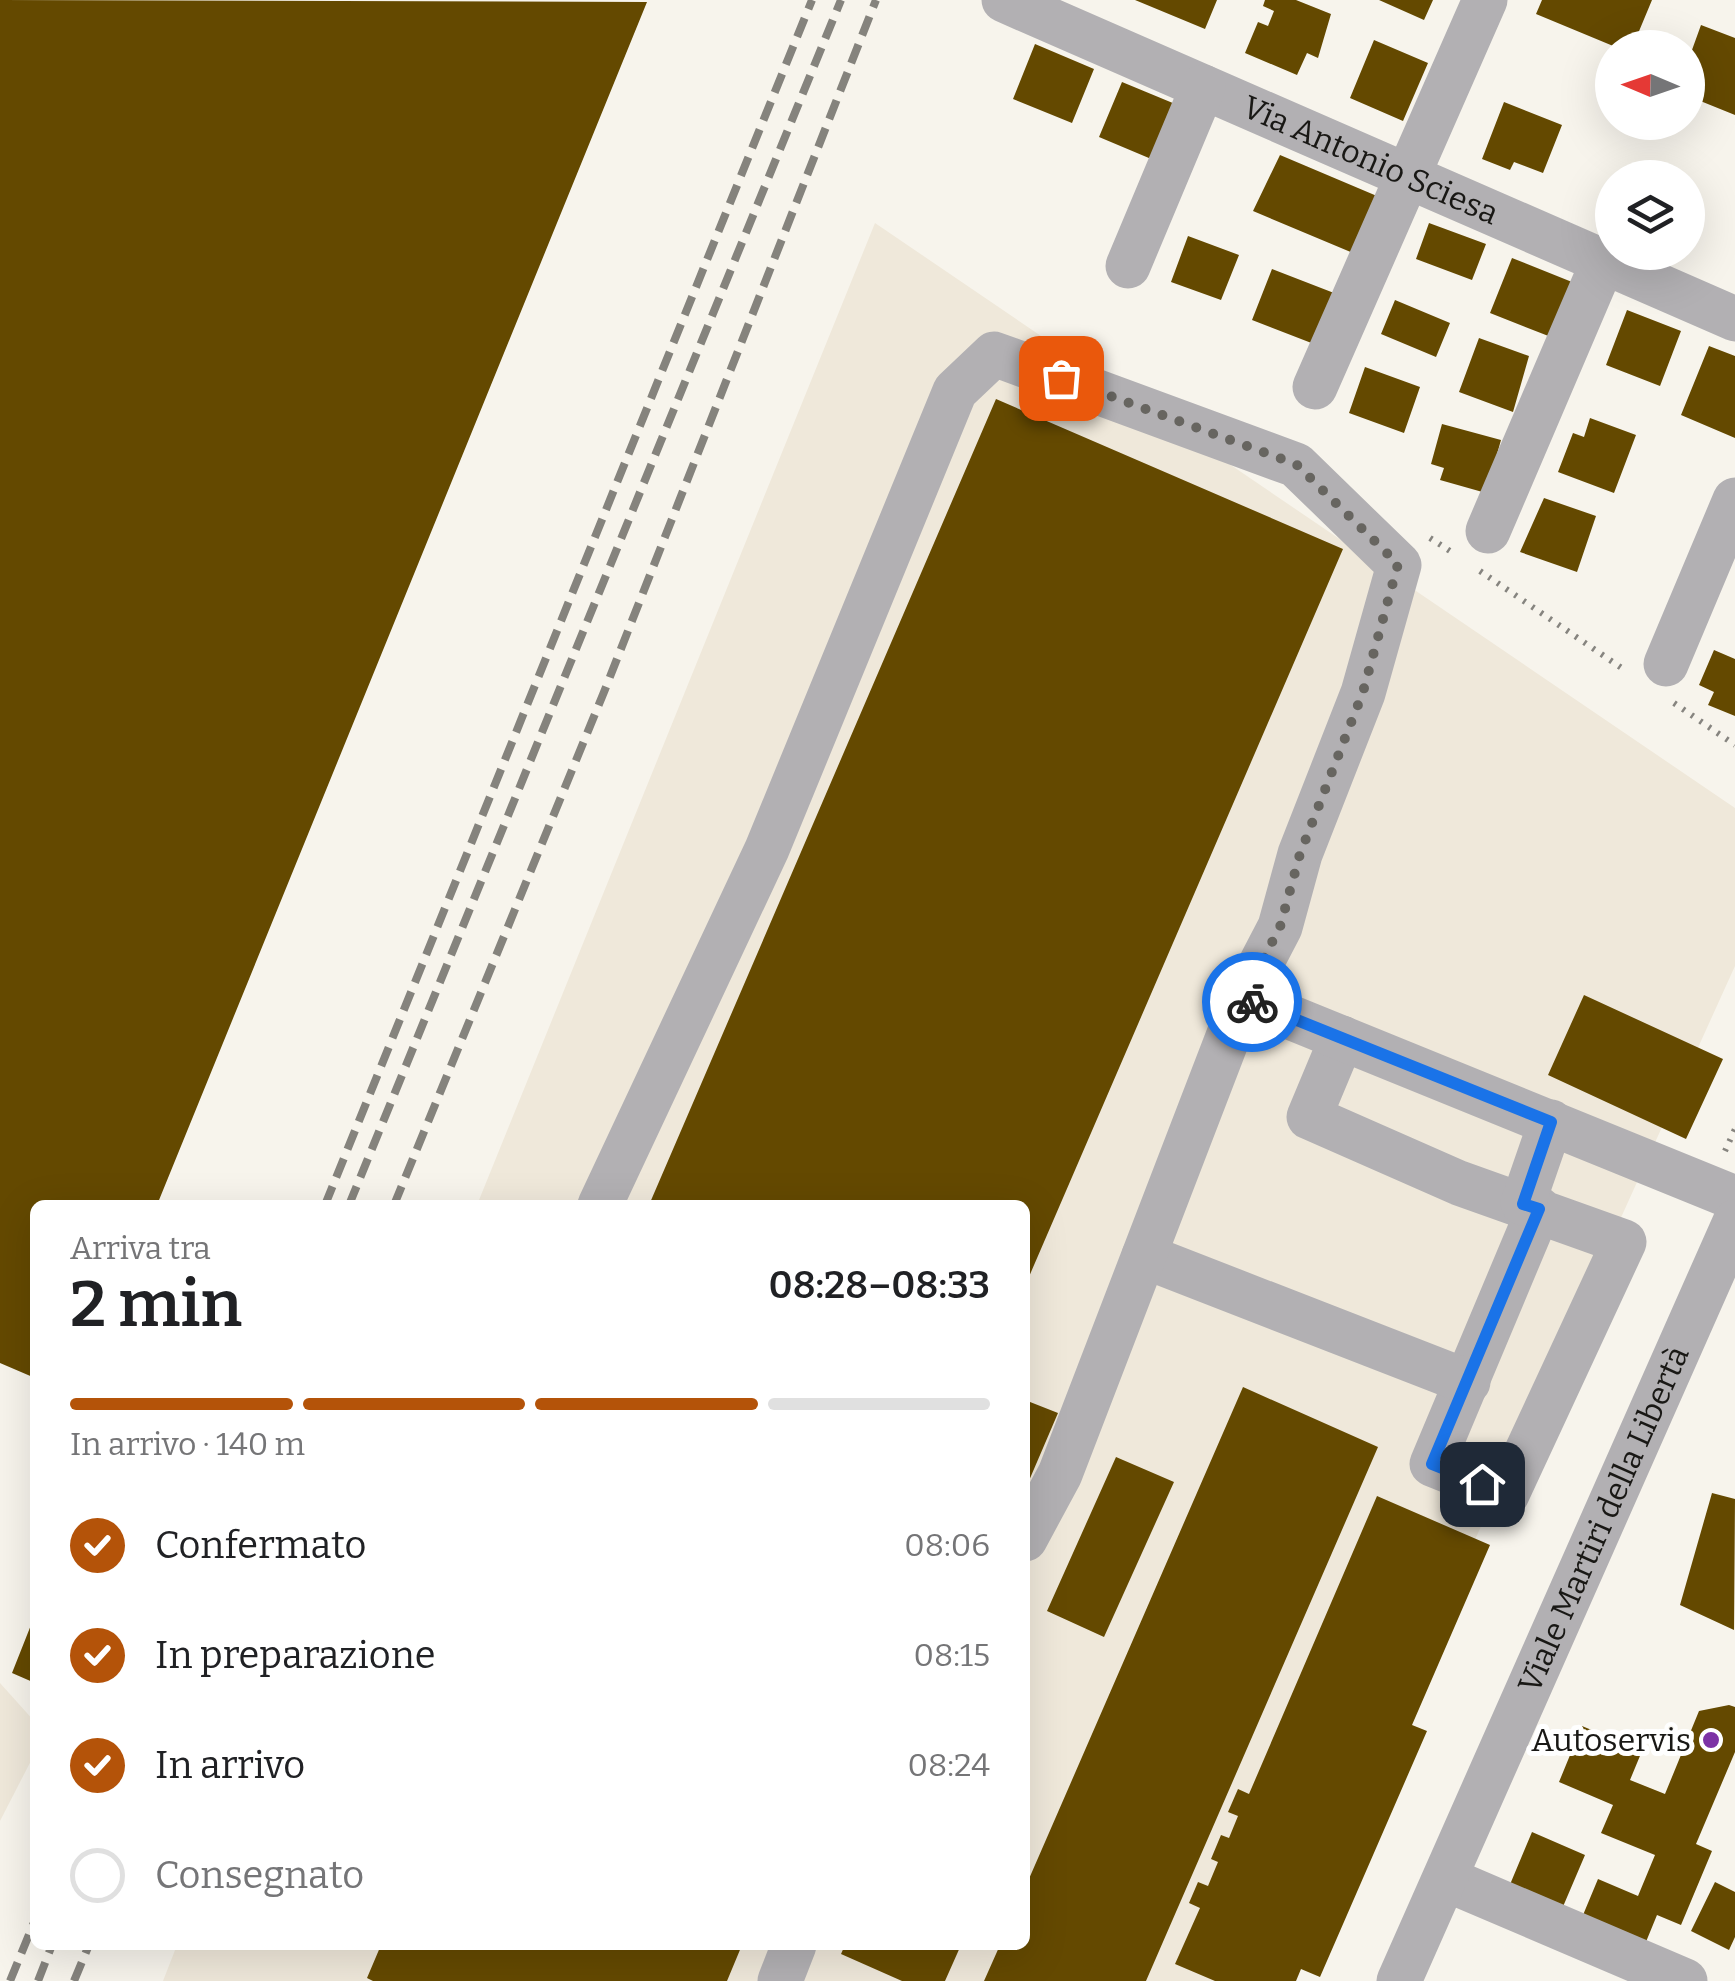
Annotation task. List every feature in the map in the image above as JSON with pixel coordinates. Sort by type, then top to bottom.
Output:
[{"type":"street","name":"Via Antonio Sciesa","points":[[1004,0],[1595,258]]},
{"type":"street","points":[[1315,388],[1485,0]]},
{"type":"street","points":[[1128,266],[1203,87]]},
{"type":"street","points":[[1471,551],[1600,270]]},
{"type":"street","name":"Via Antonio Sciesa","points":[[1622,270],[1735,319]]},
{"type":"street","points":[[602,1200],[767,850],[955,391],[994,354],[1296,464],[1398,564],[1363,692],[1300,854],[1280,927],[1243,998],[1060,1474],[1030,1530]]},
{"type":"street","points":[[1659,682],[1735,500]]},
{"type":"street","points":[[1243,998],[1735,1198]]},
{"type":"street","points":[[1342,1038],[1309,1117],[1459,1182],[1531,1206],[1624,1242],[1506,1494],[1432,1464],[1468,1382],[1531,1206],[1551,1122]]},
{"type":"street","name":"Viale Martiri della Libertà","points":[[1399,1981],[1735,1222]]},
{"type":"street","points":[[1144,1256],[1468,1382]]},
{"type":"street","points":[[1446,1879],[1684,1981]]},
{"type":"street","points":[[780,1981],[792,1950]]},
{"type":"path","points":[[1422,532],[1471,551],[1659,682],[1735,745]]},
{"type":"shaded area","points":[[875,223],[1735,808],[1735,966],[1275,1981],[163,1981],[175,1950],[1030,1950],[1030,1200],[479,1200]]},
{"type":"shaded area","points":[[0,1683],[30,1716],[30,1763],[0,1821]]},
{"type":"building","points":[[0,0],[647,2],[159,1200],[30,1200],[30,1376],[0,1363]]},
{"type":"building","points":[[1135,0],[1217,0],[1205,29]]},
{"type":"building","points":[[1265,0],[1296,0],[1331,14],[1318,58],[1307,53],[1297,75],[1245,53],[1258,22],[1268,26],[1274,11],[1263,6]]},
{"type":"building","points":[[1379,0],[1433,0],[1424,20]]},
{"type":"building","points":[[1542,0],[1652,0],[1640,30],[1595,30],[1595,38],[1536,14]]},
{"type":"building","points":[[1701,25],[1735,38],[1735,115],[1705,103],[1705,30],[1699,30]]},
{"type":"building","points":[[1374,40],[1428,63],[1403,121],[1350,98]]},
{"type":"building","points":[[1035,44],[1094,69],[1072,123],[1013,99]]},
{"type":"building","points":[[1122,82],[1180,106],[1156,161],[1099,137]]},
{"type":"building","points":[[1504,102],[1562,125],[1543,173],[1514,162],[1510,170],[1482,159]]},
{"type":"building","points":[[1280,155],[1384,199],[1353,253],[1253,211]]},
{"type":"building","points":[[1429,223],[1486,244],[1472,280],[1416,259]]},
{"type":"building","points":[[1188,236],[1239,255],[1221,300],[1171,282]]},
{"type":"building","points":[[1512,258],[1572,282],[1551,337],[1490,313]]},
{"type":"building","points":[[1272,269],[1334,293],[1314,344],[1252,320]]},
{"type":"building","points":[[1395,300],[1450,323],[1436,357],[1381,334]]},
{"type":"building","points":[[1627,310],[1681,331],[1660,386],[1606,365]]},
{"type":"building","points":[[1479,338],[1529,356],[1513,412],[1459,392]]},
{"type":"building","points":[[1709,346],[1735,356],[1735,438],[1681,415]]},
{"type":"building","points":[[1365,367],[1420,387],[1404,433],[1349,413]]},
{"type":"building","points":[[996,399],[1343,549],[1030,1274],[1030,1200],[651,1200]]},
{"type":"building","points":[[1590,418],[1636,435],[1614,493],[1558,472],[1573,433],[1584,437]]},
{"type":"building","points":[[1442,424],[1501,440],[1486,493],[1440,480],[1444,468],[1431,464]]},
{"type":"building","points":[[1544,498],[1596,516],[1577,572],[1520,552]]},
{"type":"building","points":[[1714,650],[1735,659],[1735,716],[1708,705],[1714,692],[1699,685]]},
{"type":"building","points":[[1584,995],[1723,1059],[1686,1139],[1548,1075]]},
{"type":"building","points":[[1243,1387],[1378,1447],[1146,1981],[984,1981],[998,1950],[1030,1950],[1030,1877]]},
{"type":"building","points":[[1030,1402],[1058,1413],[1030,1478]]},
{"type":"building","points":[[1116,1457],[1174,1482],[1104,1637],[1047,1611]]},
{"type":"building","points":[[1712,1493],[1735,1499],[1734,1630],[1680,1605]]},
{"type":"building","points":[[1377,1496],[1490,1545],[1412,1725],[1427,1731],[1320,1977],[1301,1969],[1296,1981],[1215,1981],[1175,1964],[1200,1908],[1189,1903],[1198,1882],[1208,1886],[1218,1862],[1211,1859],[1221,1835],[1229,1838],[1238,1816],[1228,1812],[1238,1789],[1249,1794]]},
{"type":"building","points":[[30,1628],[30,1681],[12,1673]]},
{"type":"building","points":[[1735,1707],[1735,1752],[1696,1844],[1712,1851],[1681,1925],[1657,1915],[1641,1954],[1578,1927],[1598,1879],[1638,1896],[1655,1855],[1601,1833],[1613,1805],[1559,1782],[1582,1726],[1642,1751],[1630,1780],[1665,1794],[1699,1711]]},
{"type":"building","points":[[1532,1832],[1585,1855],[1559,1916],[1506,1894]]},
{"type":"building","points":[[1715,1882],[1735,1892],[1735,1937],[1729,1950],[1691,1931]]},
{"type":"building","points":[[379,1950],[740,1950],[727,1981],[367,1978]]},
{"type":"building","points":[[843,1950],[959,1950],[945,1981],[902,1981],[841,1954]]},
{"type":"railway","points":[[327,1200],[812,0]]},
{"type":"railway","points":[[351,1200],[841,0]]},
{"type":"railway","points":[[396,1200],[604,692],[876,0]]},
{"type":"railway","points":[[10,1981],[30,1932]]},
{"type":"railway","points":[[38,1981],[50,1950]]},
{"type":"railway","points":[[74,1981],[87,1950]]},
{"type":"way so far","points":[[1061,378],[1296,464],[1398,564],[1363,692],[1300,854],[1280,927],[1243,998],[1252,1002]]},
{"type":"place","name":"Autoservis","points":[[1711,1740]]},
{"type":"route","points":[[1252,1002],[1551,1122],[1523,1204],[1539,1209],[1432,1464],[1482,1484]]}]
